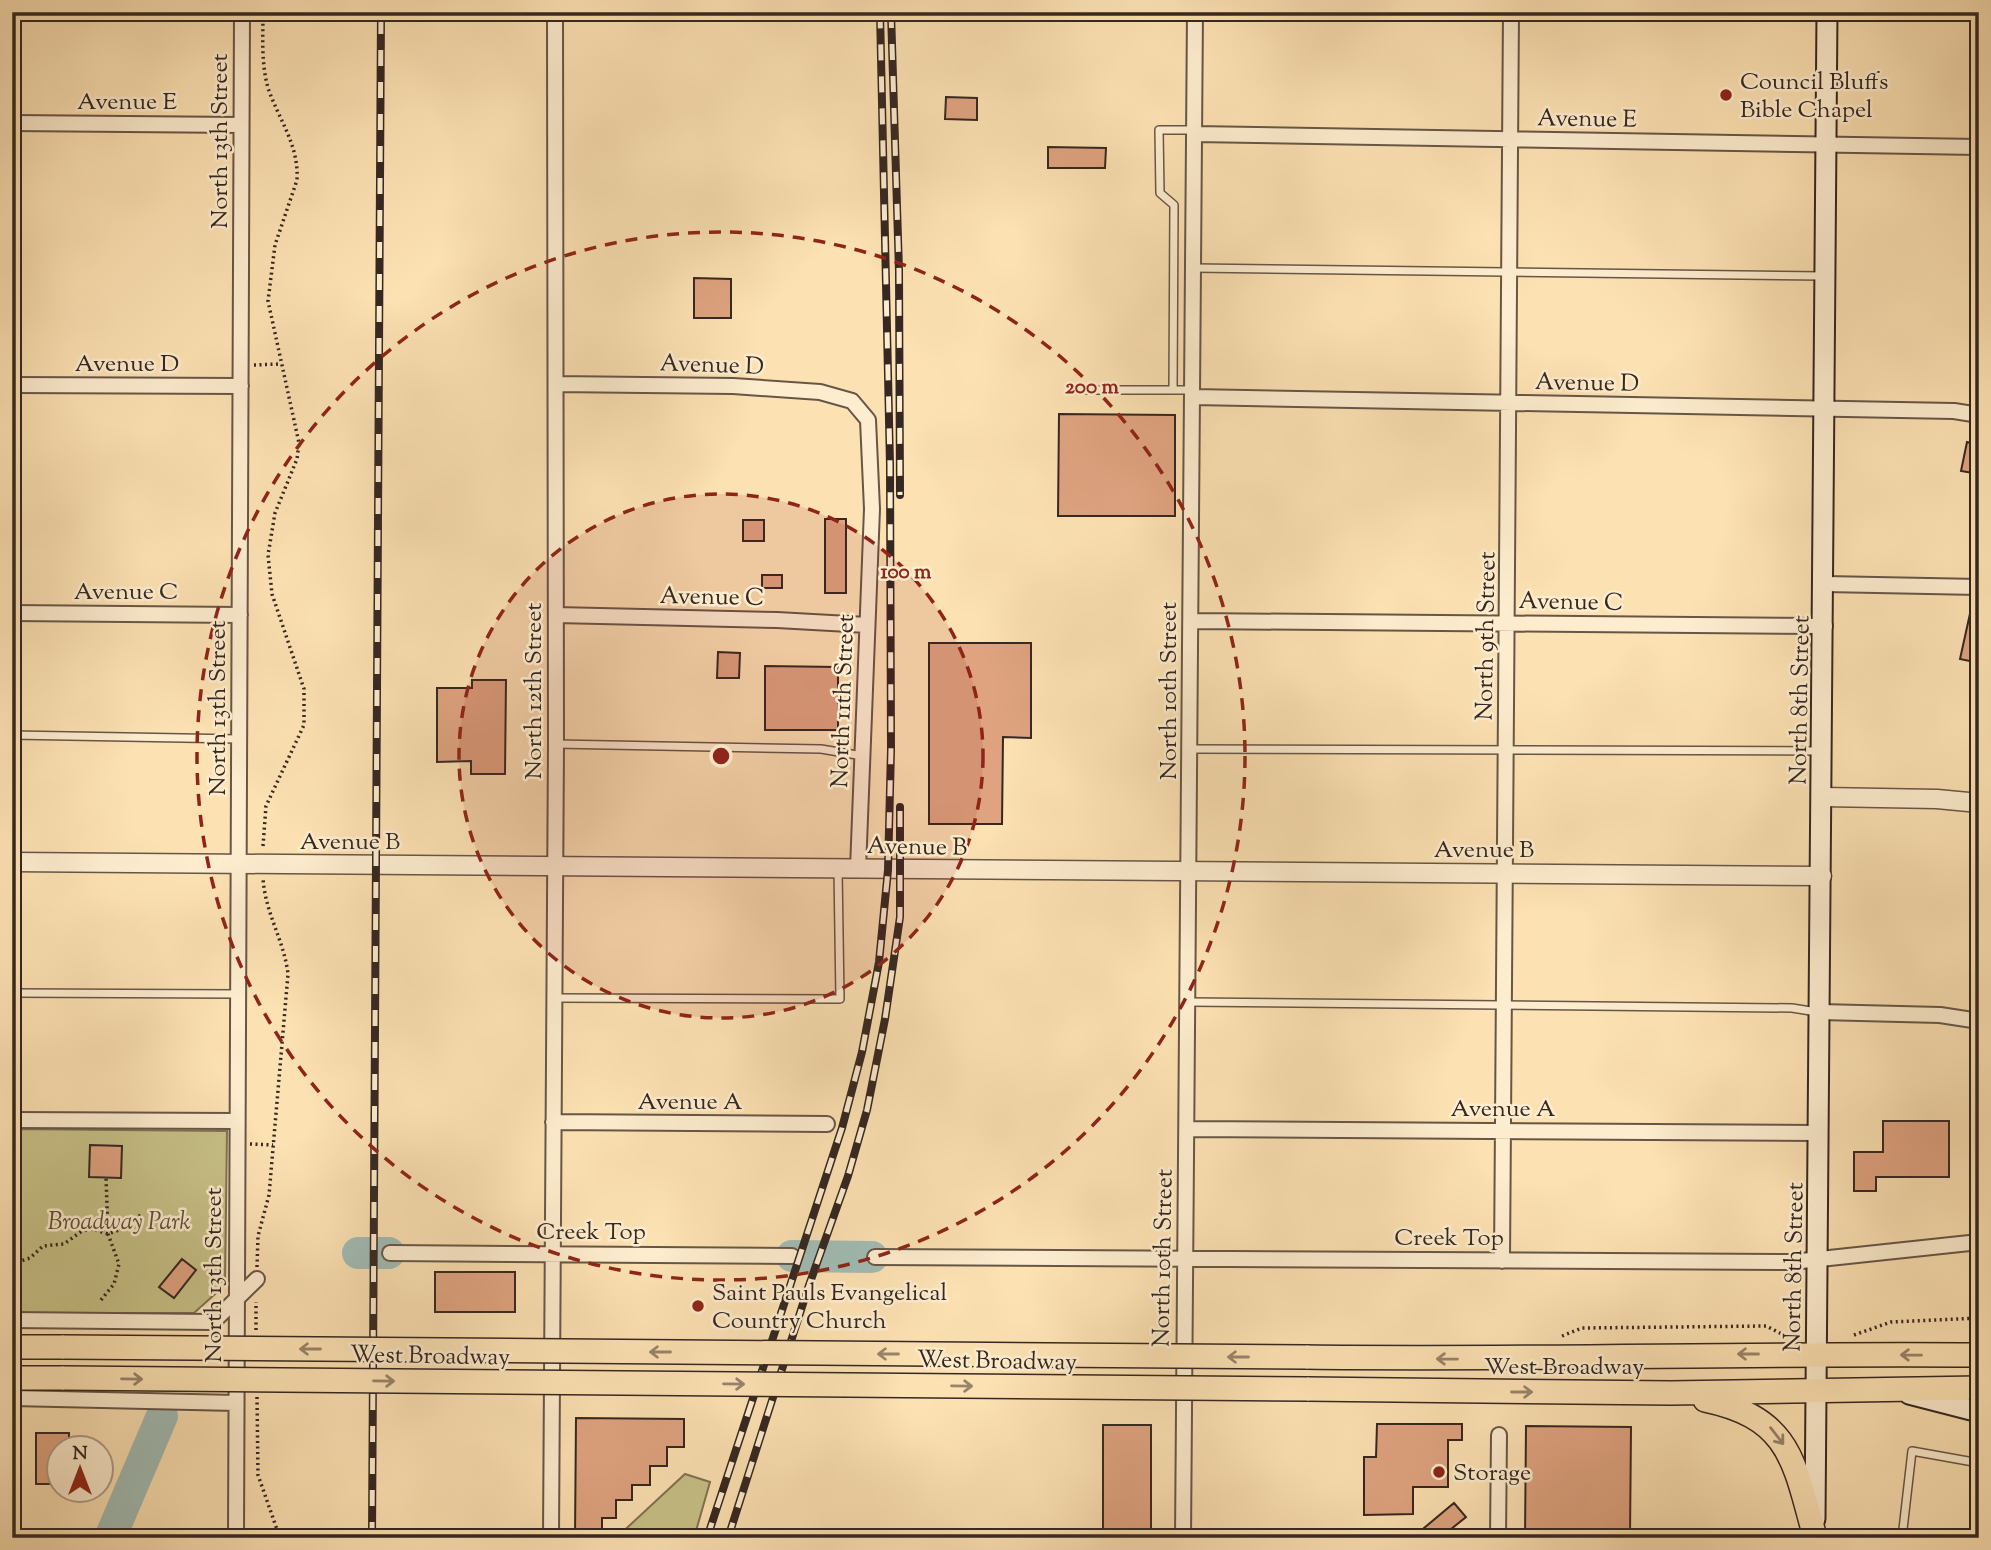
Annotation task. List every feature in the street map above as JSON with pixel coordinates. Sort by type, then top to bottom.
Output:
[{"type":"main road","name":"North 8th Street","points":[[1815,1538],[1825,626],[1828,13]]},
{"type":"main road","name":"West Broadway","points":[[12,1347],[1506,1360],[1816,1346],[1979,1355]]},
{"type":"main road","name":"West Broadway","points":[[12,1378],[1671,1392],[1885,1387],[1979,1412]]},
{"type":"main road","points":[[1885,1387],[1979,1388]]},
{"type":"main road","points":[[1671,1392],[1731,1405],[1767,1424],[1787,1450],[1815,1538]]},
{"type":"street","name":"North 13th Street","points":[[236,1538],[242,12]]},
{"type":"street","name":"North 12th Street","points":[[551,1538],[556,744],[555,12]]},
{"type":"street","name":"North 10th Street","points":[[1183,1538],[1182,1371],[1190,872],[1195,12]]},
{"type":"street","name":"North 9th Street","points":[[1502,1261],[1511,12]]},
{"type":"street","name":"Avenue E","points":[[12,123],[241,125]]},
{"type":"street","name":"Avenue E","points":[[1195,132],[1979,147]]},
{"type":"street","name":"Avenue D","points":[[556,384],[733,387],[820,392],[840,395],[861,410]]},
{"type":"street","name":"Avenue D","points":[[12,385],[241,387]]},
{"type":"street","name":"Avenue D","points":[[1193,394],[1954,411],[1979,415]]},
{"type":"street","name":"North 11th Street","points":[[858,869],[872,509],[871,443],[868,420],[861,410]]},
{"type":"street","points":[[1825,584],[1979,586]]},
{"type":"street","name":"Avenue C","points":[[12,613],[240,615]]},
{"type":"street","name":"Avenue C","points":[[556,615],[867,625]]},
{"type":"street","name":"Avenue C","points":[[1192,621],[1825,626]]},
{"type":"street","points":[[1823,797],[1937,799],[1979,803]]},
{"type":"street","name":"Avenue B","points":[[12,863],[1822,876]]},
{"type":"street","points":[[1821,1012],[1940,1014],[1979,1021]]},
{"type":"street","points":[[12,1119],[236,1121]]},
{"type":"street","name":"Avenue A","points":[[553,1122],[827,1124]]},
{"type":"street","name":"Avenue A","points":[[1187,1129],[1819,1133]]},
{"type":"street","name":"Creek Top","points":[[876,1257],[1817,1261],[1979,1242]]},
{"type":"street","name":"Creek Top","points":[[390,1253],[792,1256]]},
{"type":"street","points":[[12,1320],[213,1322],[257,1279]]},
{"type":"street","points":[[12,1398],[236,1403]]},
{"type":"street","points":[[1498,1538],[1499,1435]]},
{"type":"lane","points":[[1668,12],[1828,13]]},
{"type":"lane","points":[[1172,390],[1174,205],[1160,192],[1159,130],[1195,132]]},
{"type":"lane","points":[[1194,268],[1826,276]]},
{"type":"lane","points":[[1087,390],[1172,390],[1193,394]]},
{"type":"lane","points":[[12,736],[239,739]]},
{"type":"lane","points":[[556,744],[821,749],[863,756]]},
{"type":"lane","points":[[1191,749],[1823,751]]},
{"type":"lane","points":[[554,998],[840,999],[838,869]]},
{"type":"lane","points":[[12,993],[237,995]]},
{"type":"lane","points":[[1188,1002],[1792,1008],[1821,1012]]},
{"type":"lane","points":[[1902,1538],[1912,1451],[1979,1463]]},
{"type":"path","points":[[263,12],[262,56],[267,80],[290,138],[297,169],[269,276],[268,301],[299,443],[270,533],[269,574],[278,613],[303,689],[305,715],[267,806],[263,849]]},
{"type":"path","points":[[241,366],[280,364]]},
{"type":"path","points":[[257,1334],[258,1236],[269,1195],[288,974],[281,940],[267,909],[263,887]]},
{"type":"path","points":[[245,1144],[273,1145]]},
{"type":"path","points":[[101,1300],[114,1284],[120,1264],[108,1234],[106,1177]]},
{"type":"path","points":[[12,1264],[30,1258],[43,1246],[64,1244],[82,1231],[92,1229],[108,1234],[133,1224],[142,1214]]},
{"type":"path","points":[[1851,1337],[1891,1322],[1979,1318]]},
{"type":"path","points":[[1557,1338],[1582,1328],[1766,1326],[1816,1346]]},
{"type":"path","points":[[257,1386],[258,1475],[280,1538]]},
{"type":"green space","name":"Broadway Park","points":[[12,1129],[227,1131],[225,1285],[194,1313],[12,1313]]},
{"type":"green space","points":[[685,1474],[710,1482],[694,1538],[616,1538]]},
{"type":"building","points":[[946,97],[977,98],[977,120],[945,119]]},
{"type":"building","points":[[1048,147],[1106,148],[1105,168],[1048,168]]},
{"type":"building","points":[[694,278],[731,279],[731,318],[694,318]]},
{"type":"building","points":[[1059,414],[1175,415],[1175,516],[1058,516]]},
{"type":"building","points":[[1967,442],[1979,445],[1979,474],[1961,471]]},
{"type":"building","points":[[825,519],[846,519],[846,593],[825,593]]},
{"type":"building","points":[[743,520],[764,520],[764,541],[743,541]]},
{"type":"building","points":[[762,575],[782,575],[782,588],[762,588]]},
{"type":"building","points":[[1973,600],[1979,600],[1979,663],[1960,659]]},
{"type":"building","points":[[929,643],[1031,643],[1031,738],[1003,737],[1002,824],[929,824]]},
{"type":"building","points":[[718,652],[740,653],[739,678],[717,678]]},
{"type":"building","points":[[765,666],[838,667],[838,730],[765,730]]},
{"type":"building","points":[[472,680],[506,680],[505,774],[471,774],[471,761],[437,762],[437,688],[472,688]]},
{"type":"building","points":[[1883,1121],[1949,1121],[1949,1177],[1876,1177],[1876,1191],[1854,1191],[1854,1152],[1883,1152]]},
{"type":"building","points":[[90,1145],[122,1146],[121,1178],[89,1177]]},
{"type":"building","points":[[182,1259],[196,1270],[174,1298],[159,1287]]},
{"type":"building","points":[[435,1272],[515,1272],[515,1312],[435,1312]]},
{"type":"building","points":[[576,1418],[684,1419],[684,1447],[667,1447],[667,1466],[650,1466],[650,1485],[632,1485],[632,1500],[616,1500],[616,1518],[602,1518],[602,1537],[575,1537]]},
{"type":"building","points":[[1377,1424],[1462,1424],[1462,1440],[1448,1440],[1448,1487],[1413,1487],[1413,1514],[1364,1515],[1364,1457],[1376,1457]]},
{"type":"building","points":[[1103,1425],[1151,1425],[1151,1530],[1103,1530]]},
{"type":"building","points":[[1526,1426],[1631,1427],[1630,1538],[1525,1538]]},
{"type":"building","points":[[36,1433],[69,1433],[46,1434],[46,1484],[36,1484]]},
{"type":"building","points":[[1454,1503],[1466,1517],[1440,1538],[1412,1538]]},
{"type":"waterway","points":[[358,1253],[389,1253]]},
{"type":"waterway","points":[[792,1256],[872,1257]]},
{"type":"waterway","points":[[110,1538],[162,1416]]},
{"type":"railway","points":[[372,1538],[381,12]]},
{"type":"railway","points":[[707,1538],[842,1128],[862,1052],[879,962],[888,870],[891,749],[890,465],[880,12]]},
{"type":"railway","points":[[891,12],[899,271],[900,495]]},
{"type":"railway","points":[[728,1538],[808,1288],[848,1176],[867,1110],[885,1019],[900,917],[900,807]]},
{"type":"place","name":"Council Bluffs Bible Chapel","points":[[1726,95]]},
{"type":"place","name":"Saint Pauls Evangelical Country Church","points":[[698,1306]]},
{"type":"place","name":"Storage","points":[[1439,1472]]}]
